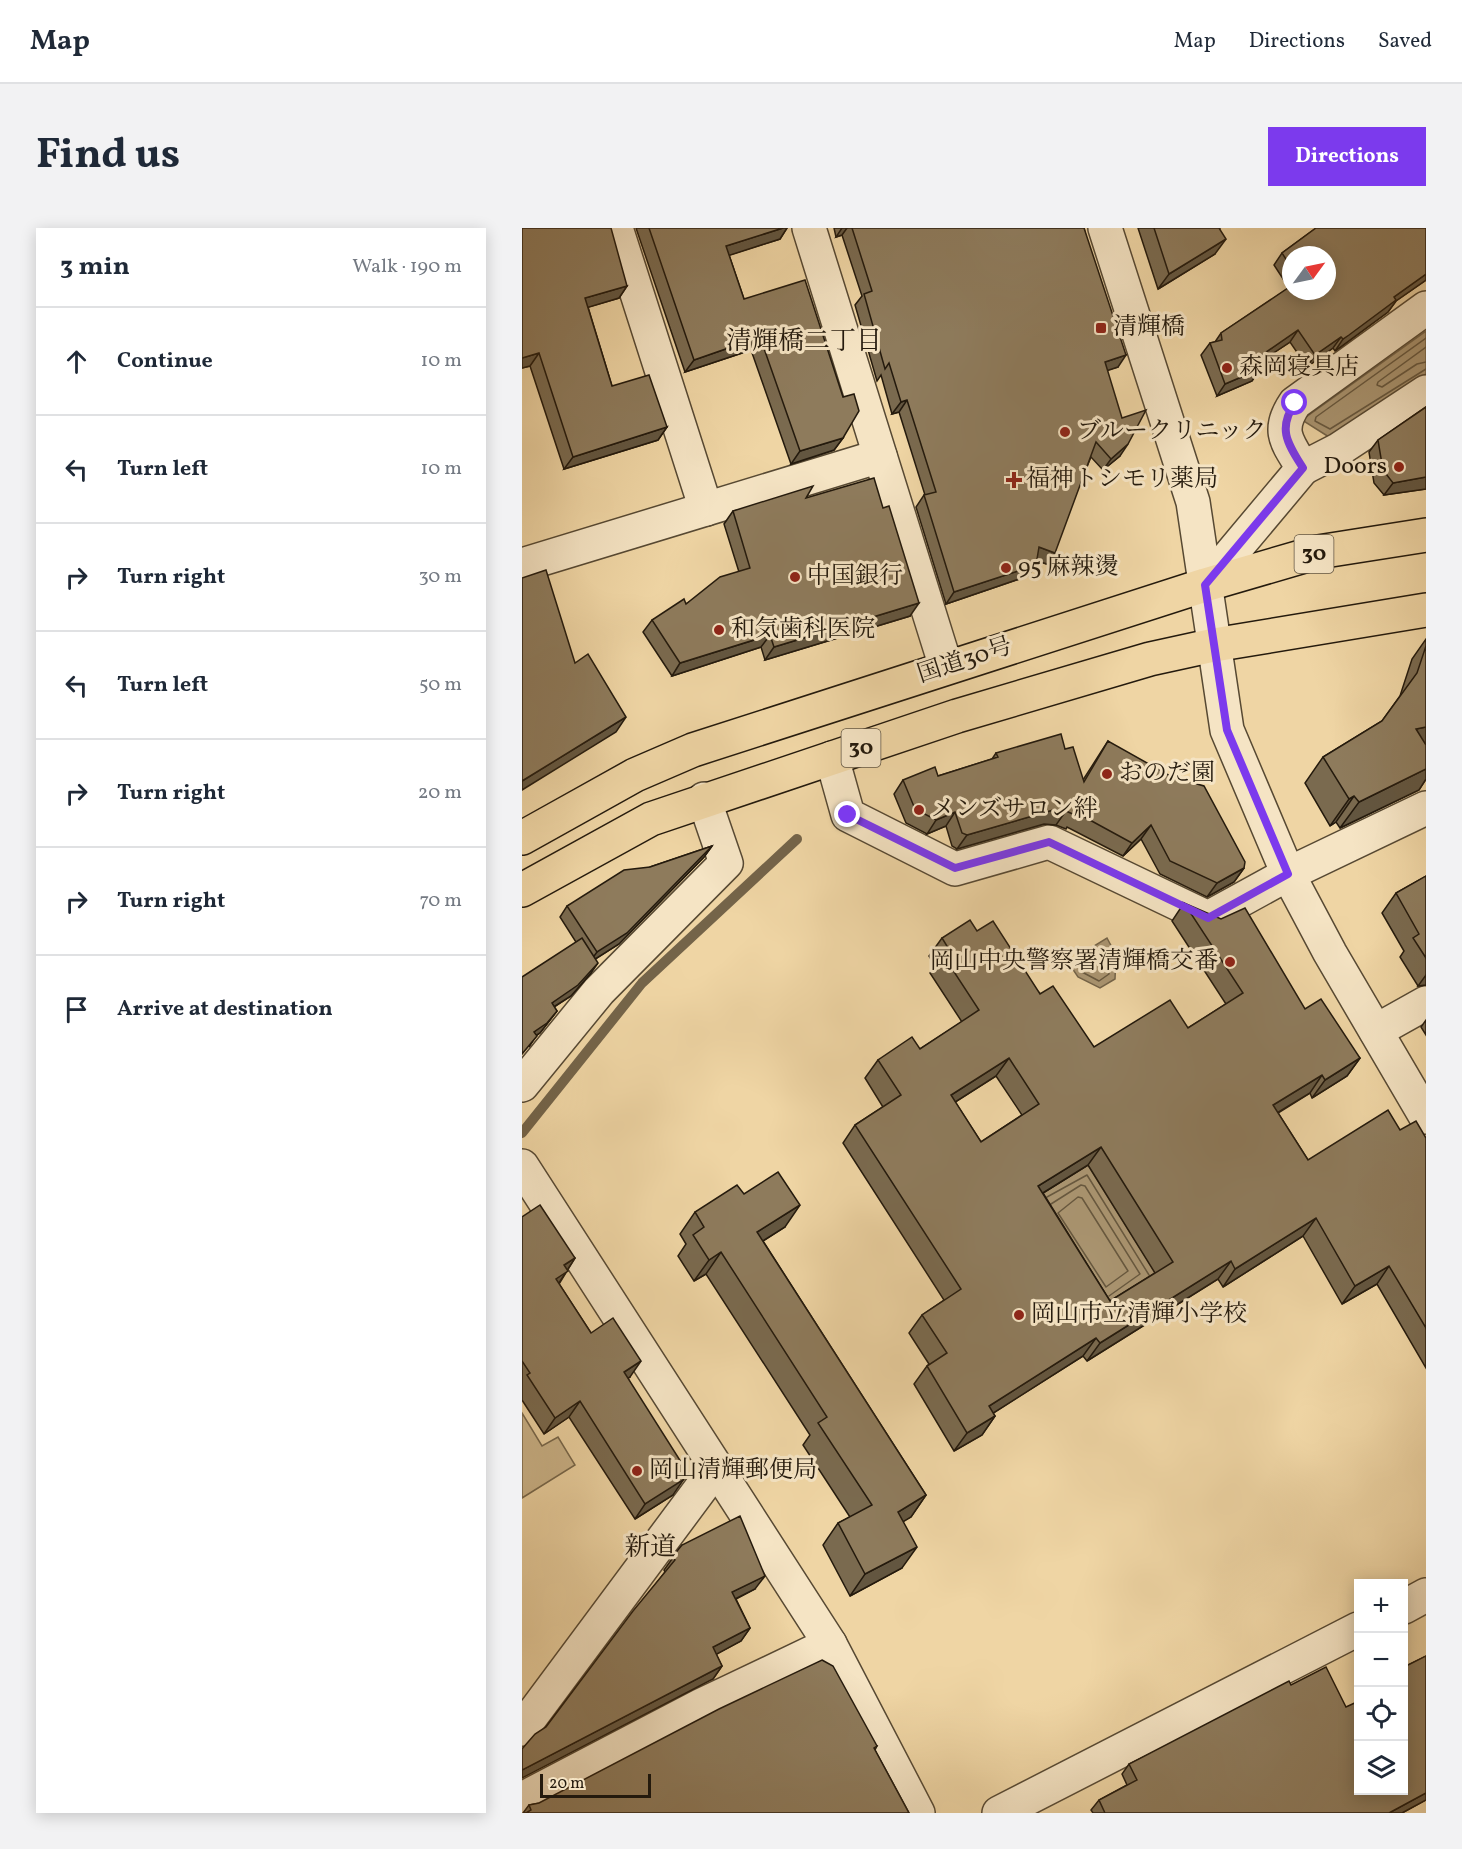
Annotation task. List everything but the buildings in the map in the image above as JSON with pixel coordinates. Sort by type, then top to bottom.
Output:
[{"type":"highway","name":"国道30号","points":[[522,838],[635,775],[693,750],[1205,585],[1318,552],[1426,535]]},
{"type":"highway","name":"国道30号","points":[[522,891],[651,819],[704,799],[1138,662],[1214,645],[1426,610]]},
{"type":"street","points":[[616,228],[706,509]]},
{"type":"street","points":[[809,228],[946,667]]},
{"type":"street","points":[[1104,228],[1180,458],[1192,502],[1227,730],[1288,874],[1330,953],[1426,1116]]},
{"type":"street","points":[[1303,468],[1284,436],[1284,427],[1295,403],[1426,308]]},
{"type":"street","points":[[1205,585],[1303,468],[1338,450],[1426,392]]},
{"type":"street","points":[[522,565],[880,456]]},
{"type":"street","points":[[832,758],[848,815],[955,868],[1049,842],[1208,918],[1288,874],[1426,808]]},
{"type":"street","points":[[522,1085],[599,991],[726,863],[704,799]]},
{"type":"street","points":[[1376,1031],[1426,1004]]},
{"type":"street","points":[[522,1166],[830,1644],[918,1813]]},
{"type":"street","points":[[522,1729],[716,1468]]},
{"type":"street","points":[[1408,1604],[1426,1595]]},
{"type":"street","points":[[999,1813],[1354,1632]]},
{"type":"street","points":[[522,1799],[702,1705],[830,1644]]},
{"type":"shaded area","points":[[522,1413],[542,1446],[558,1437],[575,1465],[522,1498]]},
{"type":"water","points":[[1426,331],[1426,374],[1329,437],[1302,420]]},
{"type":"water","points":[[1107,938],[1116,955],[1115,979],[1100,988],[1078,977],[1068,962]]},
{"type":"water","points":[[1088,1165],[1160,1280],[1098,1319],[1025,1204]]},
{"type":"waterway","points":[[522,1133],[642,983],[797,839]]},
{"type":"place","name":"清輝橋","points":[[1101,328]]},
{"type":"place","name":"森岡寝具店","points":[[1227,368]]},
{"type":"place","name":"ブルークリニック","points":[[1065,432]]},
{"type":"place","name":"Doors","points":[[1399,467]]},
{"type":"place","name":"福神トシモリ薬局","points":[[1014,480]]},
{"type":"place","name":"95 麻辣燙","points":[[1006,568]]},
{"type":"place","name":"中国銀行","points":[[795,577]]},
{"type":"place","name":"和気歯科医院","points":[[719,630]]},
{"type":"place","name":"おのだ園","points":[[1107,774]]},
{"type":"place","name":"メンズサロン絆","points":[[919,810]]},
{"type":"place","name":"岡山中央警察署清輝橋交番","points":[[1230,962]]},
{"type":"place","name":"岡山市立清輝小学校","points":[[1019,1315]]},
{"type":"place","name":"岡山清輝郵便局","points":[[637,1471]]},
{"type":"district","name":"清輝橋二丁目","points":[[804,342]]},
{"type":"district","name":"新道","points":[[650,1548]]},
{"type":"route","points":[[848,815],[955,868],[1049,842],[1208,918],[1288,874],[1227,730],[1205,585],[1303,468],[1284,436],[1288,412],[1295,403]]}]
